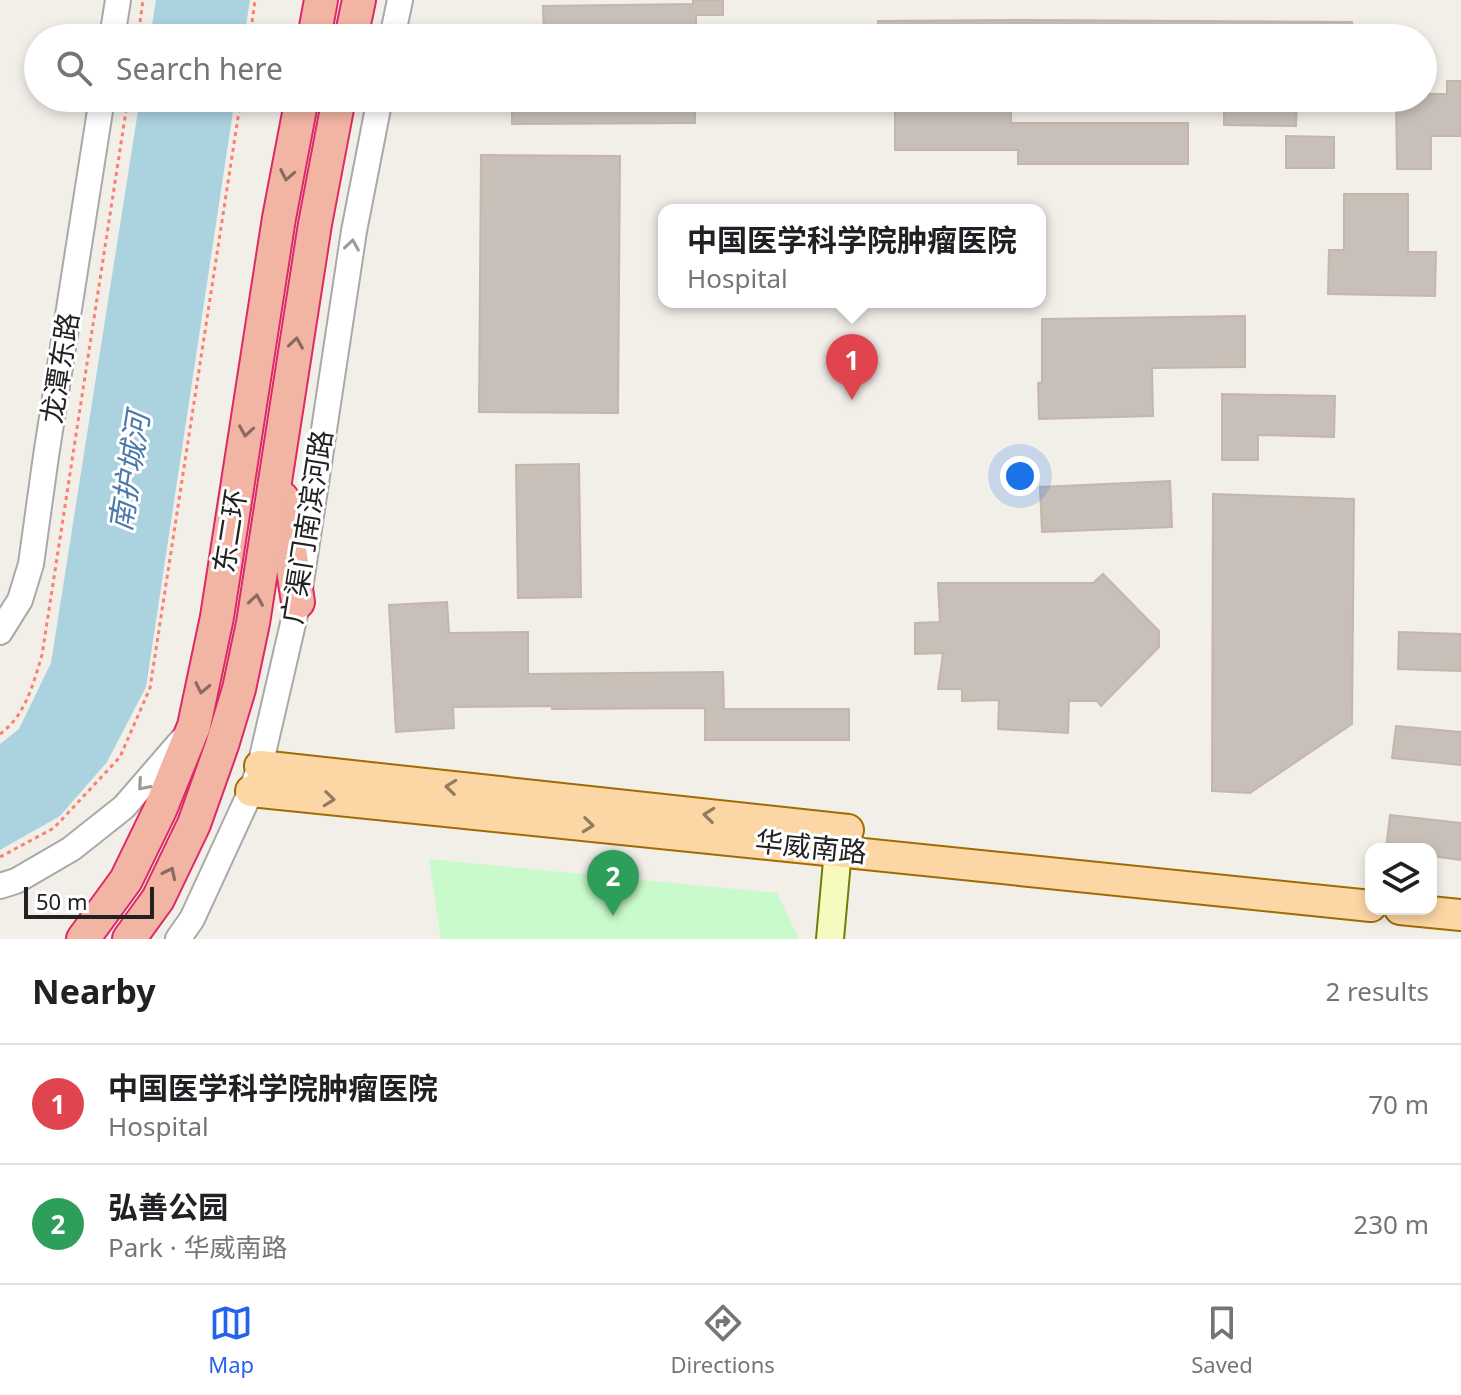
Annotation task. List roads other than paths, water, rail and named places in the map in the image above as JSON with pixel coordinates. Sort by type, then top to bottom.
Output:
[{"type":"highway","points":[[317,24],[321,0]]},
{"type":"highway","name":"东二环","points":[[83,939],[126,880],[160,810],[194,726],[217,617],[279,218],[299,112]]},
{"type":"highway","name":"东二环","points":[[129,939],[158,899],[194,824],[239,689],[253,623],[315,224],[336,112]]},
{"type":"highway","points":[[277,468],[298,602]]},
{"type":"main road","name":"华威南路","points":[[256,778],[838,850],[1365,905]]},
{"type":"main road","name":"华威南路","points":[[256,778],[1365,887]]},
{"type":"main road","points":[[830,939],[838,850]]},
{"type":"main road","points":[[1437,895],[1461,897]]},
{"type":"main road","points":[[1437,913],[1461,915]]},
{"type":"street","points":[[114,24],[118,0]]},
{"type":"street","points":[[395,24],[400,0]]},
{"type":"street","name":"龙潭东路","points":[[0,632],[20,600],[31,564],[100,112]]},
{"type":"street","name":"广渠门南滨河路","points":[[178,939],[192,919],[256,778],[298,602],[354,231],[377,112]]},
{"type":"street","points":[[0,886],[16,881],[71,849],[124,807],[194,726]]},
{"type":"water","points":[[156,0],[250,0],[246,24],[152,24]]},
{"type":"water","name":"南护城河","points":[[138,112],[233,112],[146,687],[107,762],[60,816],[0,850],[0,744],[19,729],[51,663]]},
{"type":"place","name":"中国医学科学院肿瘤医院","points":[[852,400]]},
{"type":"place","name":"弘善公园","points":[[613,916]]}]
